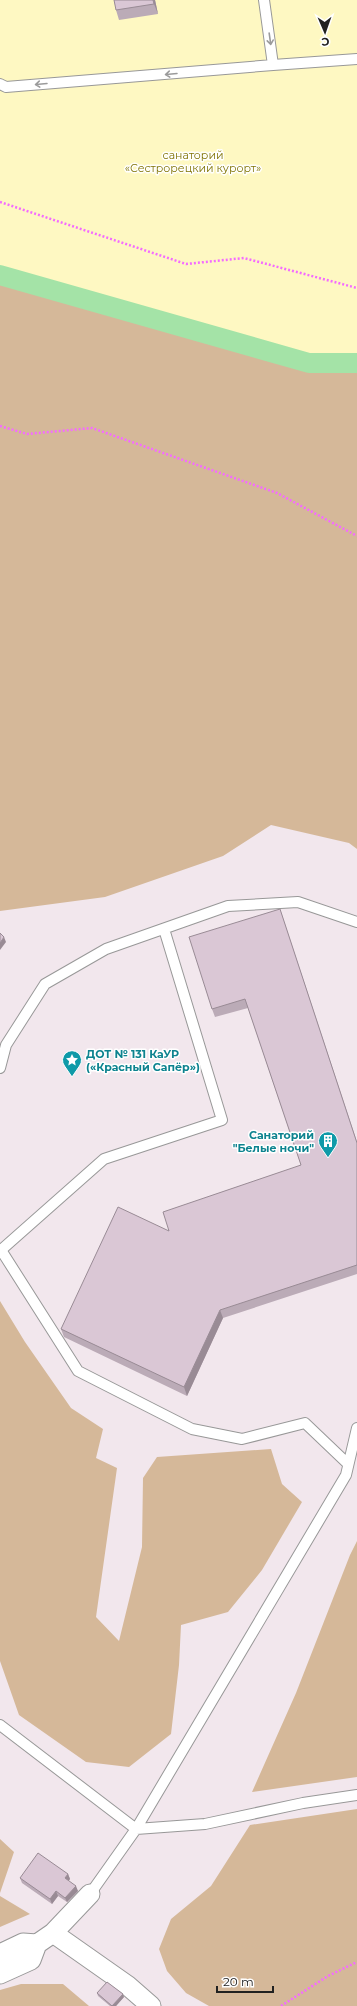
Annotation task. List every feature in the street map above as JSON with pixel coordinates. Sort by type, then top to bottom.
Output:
[{"type":"street","points":[[0,1974],[52,1933],[90,1894]]},
{"type":"street","points":[[52,1933],[127,1985],[151,2006]]},
{"type":"street","points":[[0,1954],[30,1949]]},
{"type":"lane","points":[[264,0],[273,65]]},
{"type":"lane","points":[[0,84],[6,87],[357,59]]},
{"type":"lane","points":[[0,1068],[3,1043],[45,984],[106,949],[228,906],[298,902],[357,922]]},
{"type":"lane","points":[[164,929],[222,1120],[104,1159],[0,1250],[78,1371],[192,1429],[242,1439],[305,1423],[348,1464]]},
{"type":"lane","points":[[90,1894],[136,1829],[346,1475],[356,1434]]},
{"type":"lane","points":[[0,1725],[136,1829],[205,1824],[303,1803],[357,1795]]},
{"type":"path","points":[[0,202],[186,264],[244,258],[357,288]]},
{"type":"path","points":[[0,426],[27,434],[92,428],[277,493],[357,536]]},
{"type":"path","points":[[280,2006],[328,1976],[357,1962]]},
{"type":"green space","name":"санаторий «Сестрорецкий курорт»","points":[[0,0],[357,0],[357,363],[309,363],[0,275]]},
{"type":"green space","points":[[357,66],[357,849],[349,843],[271,825],[223,856],[105,897],[0,911],[0,91]]},
{"type":"green space","points":[[0,1301],[25,1342],[71,1408],[103,1429],[96,1458],[117,1468],[96,1617],[119,1641],[142,1547],[143,1478],[157,1457],[271,1449],[282,1484],[302,1502],[262,1570],[228,1612],[181,1625],[179,1665],[171,1734],[129,1767],[86,1762],[19,1715],[0,1661]]},
{"type":"green space","points":[[357,1541],[357,1777],[252,1792],[296,1693],[350,1555]]},
{"type":"green space","points":[[357,1809],[357,2006],[209,2006],[186,1993],[167,1971],[159,1949],[171,1919],[211,1886],[250,1825]]},
{"type":"green space","points":[[0,1839],[14,1852],[0,1893]]},
{"type":"green space","points":[[0,1896],[30,1914],[0,1927]]},
{"type":"green space","points":[[21,1984],[63,1984],[89,2006],[0,2006],[0,1990]]},
{"type":"building","points":[[114,0],[153,0],[154,4],[116,10]]},
{"type":"building","name":"Санаторий \"Белые ночи\"","points":[[280,909],[357,1143],[357,1265],[220,1310],[184,1387],[61,1329],[118,1207],[169,1231],[163,1212],[301,1165],[245,999],[212,1009],[189,937]]},
{"type":"building","points":[[0,933],[4,937],[0,943]]},
{"type":"building","points":[[38,1853],[68,1874],[65,1878],[76,1886],[65,1898],[56,1891],[50,1899],[20,1878]]},
{"type":"building","points":[[107,1982],[123,1994],[112,2006],[97,1993]]},
{"type":"waterway","points":[[0,275],[309,363],[357,363]]},
{"type":"place","name":"ДОТ № 131 КаУР («Красный Сапёр»)","points":[[72,1077]]},
{"type":"place","name":"Санаторий \"Белые ночи\"","points":[[328,1158]]}]
